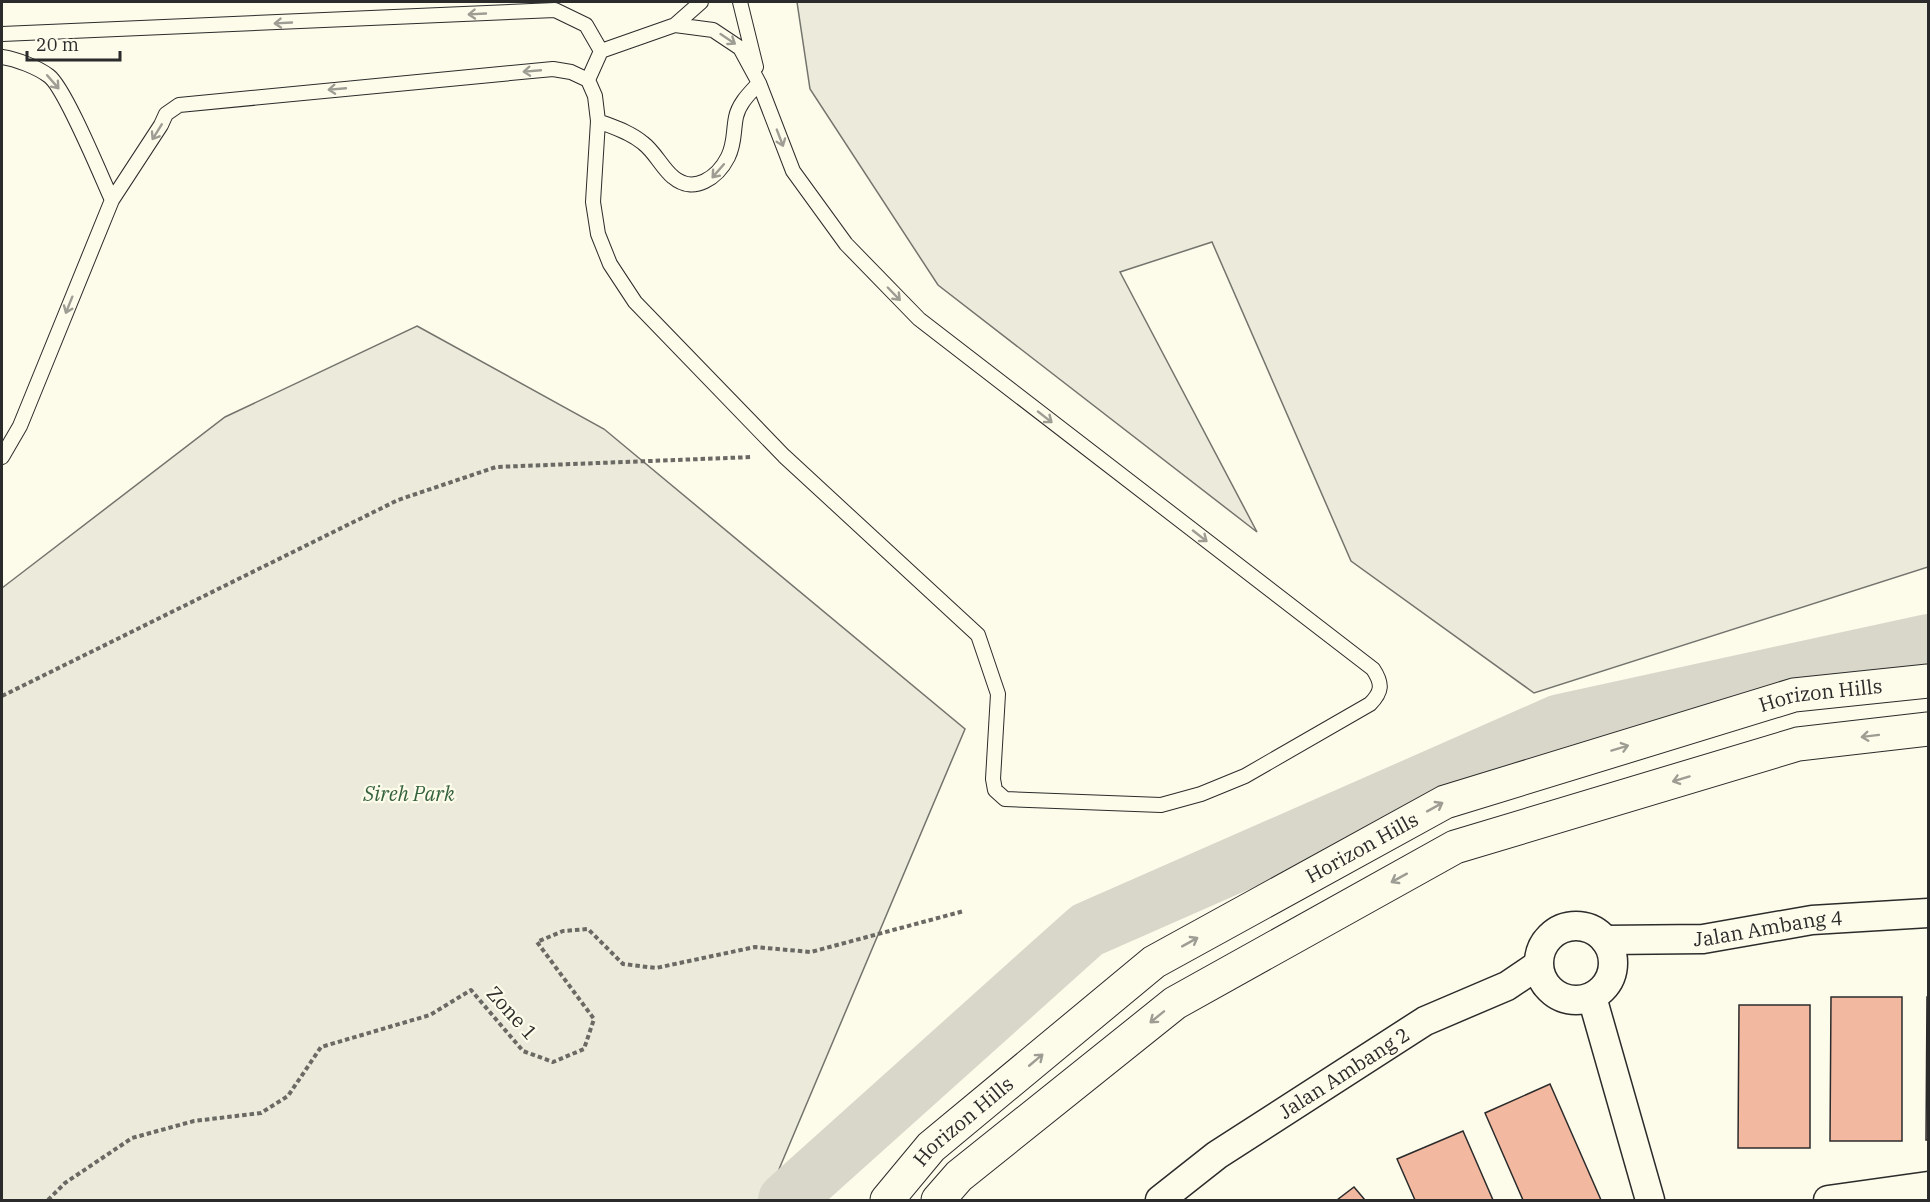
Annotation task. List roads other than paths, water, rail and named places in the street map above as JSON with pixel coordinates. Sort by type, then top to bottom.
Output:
[{"type":"street","name":"Horizon Hills","points":[[887,1200],[931,1147],[1154,962],[1445,802],[1794,695],[1929,681]]},
{"type":"street","name":"Horizon Hills","points":[[938,1200],[959,1176],[1175,1003],[1455,847],[1798,744],[1929,729]]},
{"type":"street","name":"Jalan Ambang 4","points":[[1605,940],[1704,939],[1812,921],[1929,913]]},
{"type":"street","points":[[1586,927],[1605,940],[1614,961],[1608,982],[1592,997],[1574,1000],[1556,996],[1547,987],[1538,965],[1545,943],[1563,928],[1586,927]]},
{"type":"street","name":"Jalan Ambang 2","points":[[1160,1200],[1217,1155],[1425,1021],[1507,986],[1538,965]]},
{"type":"street","points":[[1592,997],[1650,1200]]},
{"type":"street","points":[[1828,1200],[1929,1186]]},
{"type":"lane","points":[[588,80],[601,51],[675,25],[701,2]]},
{"type":"lane","points":[[741,2],[759,83]]},
{"type":"lane","points":[[2,34],[555,10],[586,25],[601,51]]},
{"type":"lane","points":[[2,457],[20,426],[112,200],[166,114],[178,105],[553,69],[570,72],[588,80],[595,96],[598,121],[593,202],[598,234],[610,264],[635,302],[784,456],[978,635],[998,694],[993,779],[995,790],[1005,799],[1161,805],[1201,794],[1245,776],[1370,704],[1379,695],[1381,681],[1373,669],[919,319],[846,244],[793,171],[759,83],[740,48],[713,30],[675,25]]},
{"type":"lane","points":[[2,57],[12,58],[50,76],[62,93],[112,200]]},
{"type":"lane","points":[[598,121],[631,134],[646,144],[675,179],[693,185],[708,181],[721,170],[735,143],[736,115],[743,102],[759,83]]},
{"type":"waterway","points":[[786,1200],[1087,930],[1560,722],[1928,642]]},
{"type":"park label","name":"Sireh Park","points":[[409,794]]}]
